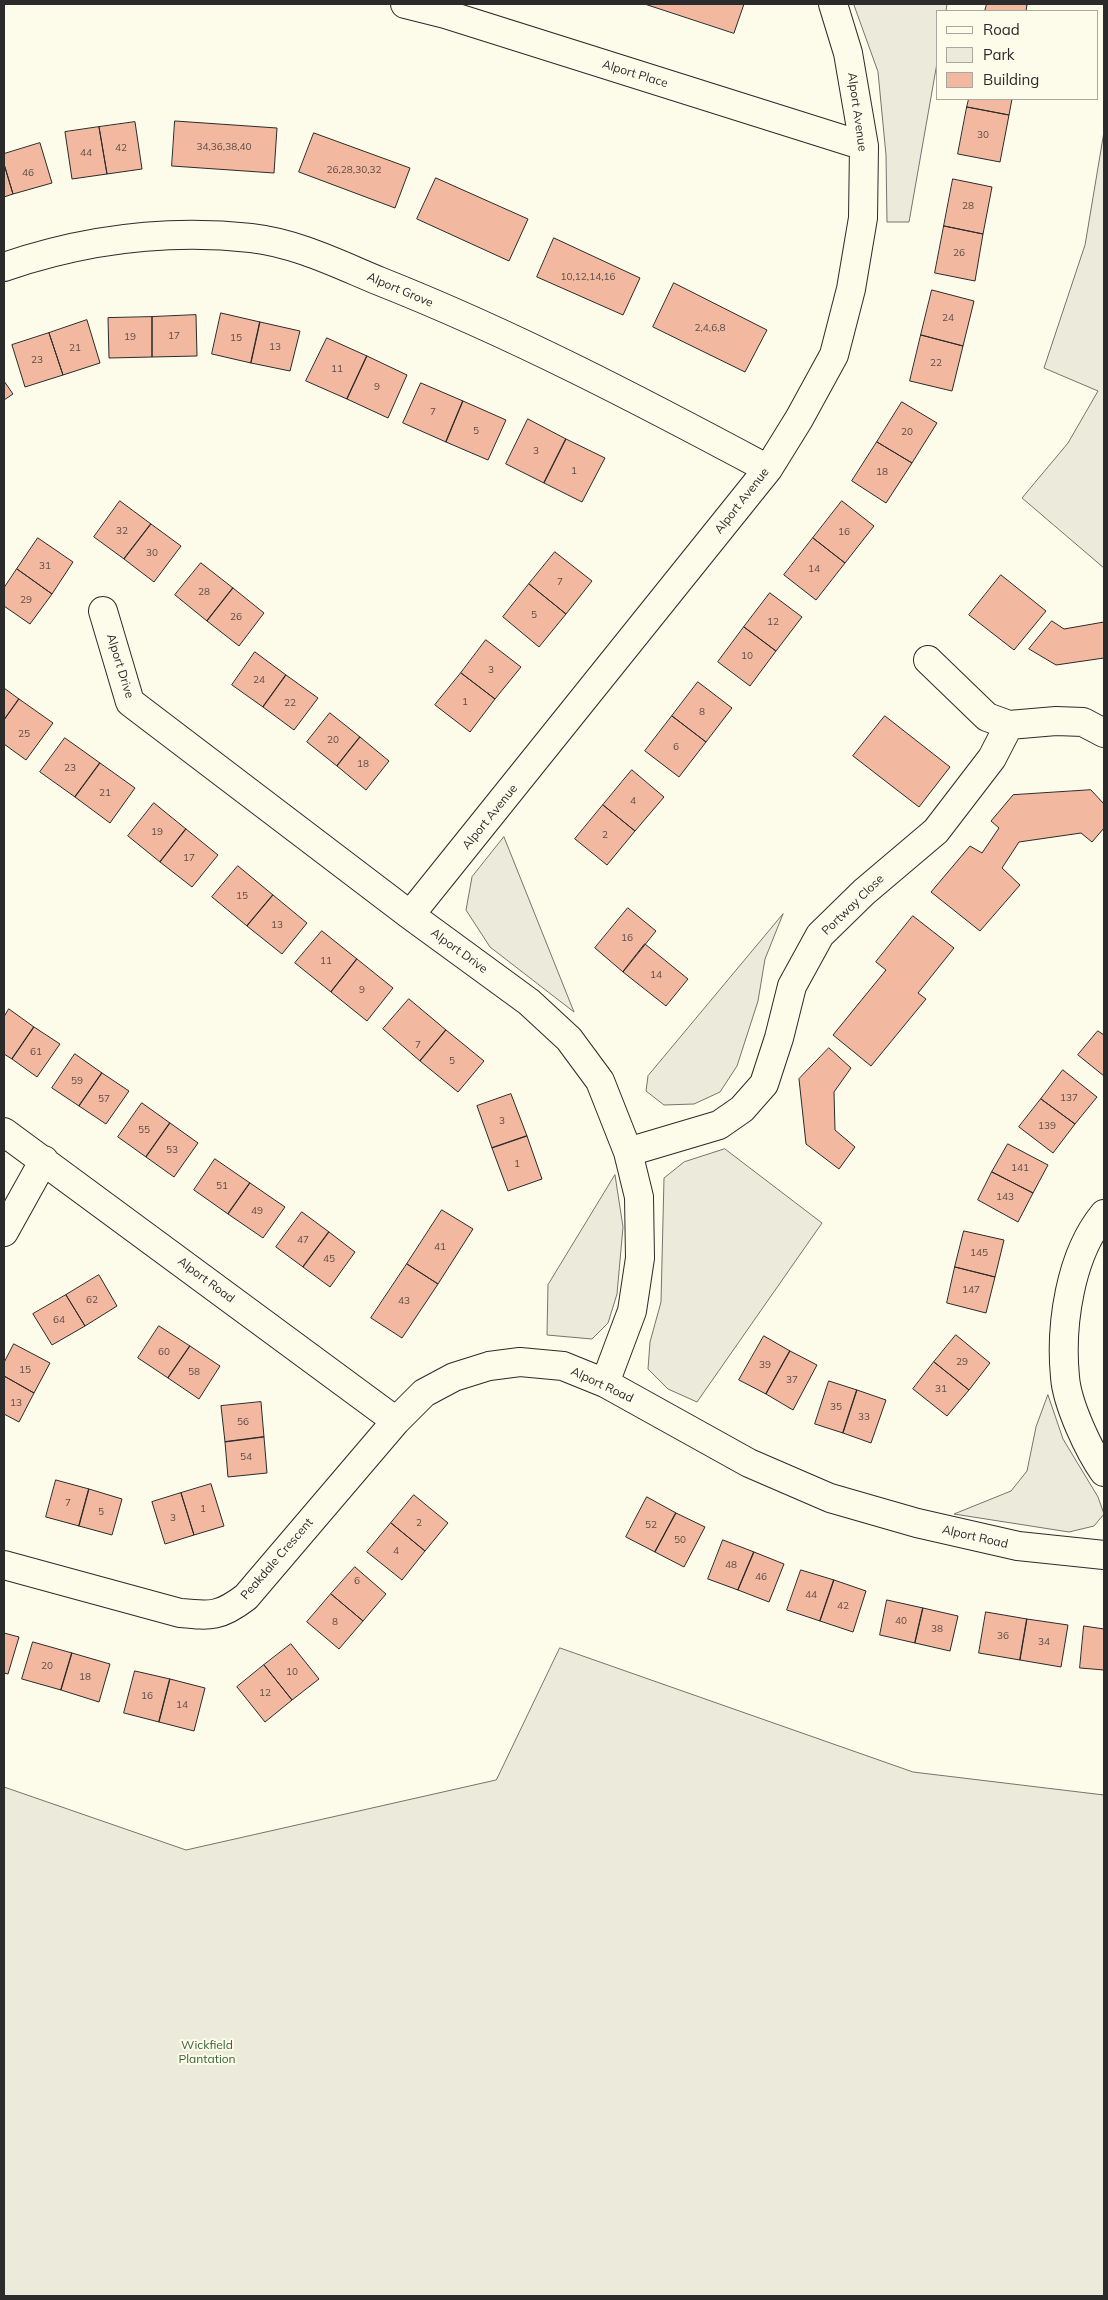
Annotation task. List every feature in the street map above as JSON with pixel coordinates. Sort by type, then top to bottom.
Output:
[{"type":"street","name":"Alport Place","points":[[405,4],[454,17],[864,146]]},
{"type":"street","name":"Alport Avenue","points":[[410,915],[768,469],[799,419],[834,355],[851,288],[863,218],[864,146],[848,53],[833,4]]},
{"type":"street","name":"Alport Grove","points":[[4,267],[39,255],[89,244],[137,237],[195,236],[252,238],[297,248],[411,293],[538,351],[656,408],[768,469]]},
{"type":"street","name":"Alport Drive","points":[[102,611],[130,702],[410,915],[529,1002],[569,1038],[600,1081],[628,1152],[639,1197],[640,1258],[632,1311],[605,1383]]},
{"type":"street","points":[[928,660],[987,717],[1009,725],[1056,721],[1083,722],[1104,733]]},
{"type":"street","name":"Portway Close","points":[[628,1152],[719,1125],[742,1109],[764,1084],[779,1038],[792,986],[820,936],[864,892],[936,831],[992,758],[1009,725]]},
{"type":"street","name":"Alport Road","points":[[4,1132],[396,1421],[424,1392],[454,1376],[489,1366],[520,1362],[563,1366],[605,1383],[749,1463],[830,1498],[917,1523],[1018,1546],[1104,1555]]},
{"type":"street","points":[[4,1232],[44,1160]]},
{"type":"street","points":[[1104,1214],[1079,1258],[1069,1297],[1064,1338],[1065,1379],[1079,1426],[1104,1472]]},
{"type":"street","name":"Peakdale Crescent","points":[[4,1565],[180,1613],[208,1616],[228,1610],[246,1597],[396,1421]]},
{"type":"green space","points":[[854,4],[947,4],[946,10],[936,10],[936,69],[909,222],[887,222],[886,155],[878,72]]},
{"type":"green space","points":[[1104,132],[1104,568],[1022,498],[1068,443],[1098,391],[1044,368],[1085,245]]},
{"type":"green space","points":[[504,837],[574,1012],[490,947],[466,910],[472,877]]},
{"type":"green space","points":[[783,914],[765,959],[758,1001],[737,1066],[720,1092],[694,1104],[664,1105],[646,1091],[648,1076]]},
{"type":"green space","points":[[725,1149],[822,1223],[697,1402],[668,1389],[648,1369],[650,1342],[661,1302],[664,1178],[684,1162]]},
{"type":"green space","points":[[615,1175],[623,1227],[617,1294],[608,1323],[592,1339],[547,1335],[548,1285]]},
{"type":"green space","points":[[1048,1395],[1063,1439],[1098,1497],[1104,1514],[1094,1526],[1069,1532],[954,1514],[1011,1491],[1027,1471],[1036,1427]]},
{"type":"green space","name":"Wickfield Plantation","points":[[560,1648],[913,1772],[1104,1795],[1104,2296],[4,2296],[4,1787],[186,1850],[496,1780]]},
{"type":"building","points":[[645,4],[744,4],[734,33]]},
{"type":"building","points":[[987,4],[1027,5],[1026,10],[985,10]]},
{"type":"building","points":[[969,100],[1012,100],[1009,115],[967,107]]},
{"type":"building","points":[[967,107],[1009,115],[1000,162],[958,154]]},
{"type":"building","points":[[175,121],[277,128],[274,173],[172,166]]},
{"type":"building","points":[[135,122],[142,169],[107,174],[99,127]]},
{"type":"building","points":[[99,127],[107,174],[72,179],[65,132]]},
{"type":"building","points":[[314,133],[410,168],[395,208],[299,172]]},
{"type":"building","points":[[40,143],[52,183],[13,194],[4,164],[4,154]]},
{"type":"building","points":[[4,164],[13,194],[4,197]]},
{"type":"building","points":[[436,178],[528,219],[509,261],[417,219]]},
{"type":"building","points":[[953,179],[992,187],[983,234],[944,226]]},
{"type":"building","points":[[944,226],[983,234],[975,281],[935,273]]},
{"type":"building","points":[[554,238],[640,278],[623,315],[537,277]]},
{"type":"building","points":[[674,283],[767,330],[745,372],[653,327]]},
{"type":"building","points":[[932,290],[974,301],[963,346],[921,335]]},
{"type":"building","points":[[221,313],[260,322],[251,363],[212,354]]},
{"type":"building","points":[[196,315],[197,356],[152,357],[152,317]]},
{"type":"building","points":[[152,317],[152,357],[109,358],[108,318]]},
{"type":"building","points":[[87,320],[100,363],[63,375],[49,333]]},
{"type":"building","points":[[260,322],[300,331],[290,371],[251,363]]},
{"type":"building","points":[[49,333],[63,375],[25,387],[12,345]]},
{"type":"building","points":[[921,335],[963,346],[952,391],[910,381]]},
{"type":"building","points":[[327,338],[367,356],[347,399],[306,381]]},
{"type":"building","points":[[367,356],[407,375],[388,418],[347,399]]},
{"type":"building","points":[[4,381],[13,394],[4,400]]},
{"type":"building","points":[[421,383],[463,401],[446,442],[403,423]]},
{"type":"building","points":[[463,401],[506,420],[488,460],[446,442]]},
{"type":"building","points":[[902,402],[937,423],[912,463],[877,442]]},
{"type":"building","points":[[528,419],[566,439],[544,483],[506,464]]},
{"type":"building","points":[[566,439],[605,458],[582,502],[544,483]]},
{"type":"building","points":[[877,442],[912,463],[886,503],[852,481]]},
{"type":"building","points":[[120,501],[151,524],[124,559],[94,537]]},
{"type":"building","points":[[842,501],[874,526],[845,563],[813,538]]},
{"type":"building","points":[[151,524],[181,546],[154,582],[124,559]]},
{"type":"building","points":[[38,538],[73,562],[52,594],[17,569]]},
{"type":"building","points":[[813,538],[845,563],[816,600],[784,575]]},
{"type":"building","points":[[555,552],[592,581],[566,614],[529,584]]},
{"type":"building","points":[[201,563],[233,588],[207,621],[175,595]]},
{"type":"building","points":[[17,569],[52,594],[30,624],[4,606],[4,588]]},
{"type":"building","points":[[1001,575],[1046,611],[1014,650],[969,615]]},
{"type":"building","points":[[529,584],[566,614],[539,647],[503,617]]},
{"type":"building","points":[[233,588],[264,613],[239,646],[207,621]]},
{"type":"building","points":[[770,593],[802,617],[776,651],[744,627]]},
{"type":"building","points":[[1052,621],[1064,629],[1104,622],[1104,658],[1056,665],[1029,649]]},
{"type":"building","points":[[744,627],[776,651],[750,686],[718,662]]},
{"type":"building","points":[[486,640],[521,667],[495,699],[461,673]]},
{"type":"building","points":[[255,652],[286,675],[263,707],[232,685]]},
{"type":"building","points":[[461,673],[495,699],[470,732],[435,705]]},
{"type":"building","points":[[286,675],[318,698],[294,730],[263,707]]},
{"type":"building","points":[[698,682],[732,708],[706,742],[672,716]]},
{"type":"building","points":[[4,688],[19,699],[4,720]]},
{"type":"building","points":[[19,699],[53,723],[26,760],[4,744],[4,720]]},
{"type":"building","points":[[330,713],[360,737],[337,766],[307,742]]},
{"type":"building","points":[[672,716],[706,742],[679,777],[645,751]]},
{"type":"building","points":[[885,716],[950,767],[919,807],[853,756]]},
{"type":"building","points":[[360,737],[389,761],[366,790],[337,766]]},
{"type":"building","points":[[65,738],[100,763],[75,797],[40,772]]},
{"type":"building","points":[[100,763],[135,788],[110,823],[75,797]]},
{"type":"building","points":[[632,770],[664,797],[635,831],[603,805]]},
{"type":"building","points":[[1091,790],[1104,804],[1104,828],[1092,842],[1081,833],[1019,842],[1002,868],[1020,885],[980,931],[931,892],[970,846],[982,853],[999,828],[991,821],[1013,795]]},
{"type":"building","points":[[154,803],[186,829],[160,862],[128,836]]},
{"type":"building","points":[[603,805],[635,831],[607,865],[575,839]]},
{"type":"building","points":[[186,829],[218,855],[192,887],[160,862]]},
{"type":"building","points":[[238,866],[273,895],[247,926],[212,897]]},
{"type":"building","points":[[273,895],[307,923],[282,954],[247,926]]},
{"type":"building","points":[[628,908],[656,931],[623,972],[595,948]]},
{"type":"building","points":[[913,916],[954,948],[918,993],[926,999],[871,1066],[833,1035],[886,970],[876,962]]},
{"type":"building","points":[[322,931],[357,959],[331,992],[295,963]]},
{"type":"building","points":[[645,944],[688,979],[666,1006],[623,972]]},
{"type":"building","points":[[357,959],[393,988],[367,1021],[331,992]]},
{"type":"building","points":[[409,999],[446,1030],[420,1061],[383,1029]]},
{"type":"building","points":[[9,1009],[34,1027],[12,1059],[4,1054],[4,1017]]},
{"type":"building","points":[[34,1027],[60,1044],[37,1077],[12,1059]]},
{"type":"building","points":[[446,1030],[484,1061],[458,1092],[420,1061]]},
{"type":"building","points":[[1098,1031],[1104,1035],[1104,1076],[1078,1055]]},
{"type":"building","points":[[829,1048],[851,1068],[834,1092],[835,1130],[855,1147],[839,1169],[806,1144],[799,1079]]},
{"type":"building","points":[[75,1054],[102,1073],[79,1106],[52,1088]]},
{"type":"building","points":[[1063,1070],[1097,1097],[1075,1124],[1041,1099]]},
{"type":"building","points":[[102,1073],[129,1091],[106,1124],[79,1106]]},
{"type":"building","points":[[511,1094],[527,1136],[492,1148],[477,1106]]},
{"type":"building","points":[[1041,1099],[1075,1124],[1053,1153],[1019,1127]]},
{"type":"building","points":[[142,1103],[170,1123],[146,1157],[118,1137]]},
{"type":"building","points":[[170,1123],[198,1143],[174,1177],[146,1157]]},
{"type":"building","points":[[527,1136],[542,1179],[508,1191],[492,1148]]},
{"type":"building","points":[[1008,1144],[1048,1165],[1033,1193],[992,1172]]},
{"type":"building","points":[[215,1159],[250,1183],[228,1214],[194,1190]]},
{"type":"building","points":[[992,1172],[1033,1193],[1018,1222],[978,1200]]},
{"type":"building","points":[[250,1183],[285,1207],[263,1238],[228,1214]]},
{"type":"building","points":[[442,1210],[473,1229],[438,1284],[407,1264]]},
{"type":"building","points":[[302,1212],[329,1232],[303,1267],[276,1247]]},
{"type":"building","points":[[964,1231],[1004,1240],[995,1277],[955,1267]]},
{"type":"building","points":[[329,1232],[355,1252],[330,1287],[303,1267]]},
{"type":"building","points":[[407,1264],[438,1284],[402,1338],[371,1318]]},
{"type":"building","points":[[955,1267],[995,1277],[986,1313],[947,1303]]},
{"type":"building","points":[[99,1275],[117,1306],[85,1326],[66,1295]]},
{"type":"building","points":[[66,1295],[85,1326],[52,1345],[33,1314]]},
{"type":"building","points":[[159,1326],[190,1346],[168,1378],[138,1358]]},
{"type":"building","points":[[956,1335],[990,1363],[969,1390],[934,1362]]},
{"type":"building","points":[[764,1336],[790,1351],[766,1394],[739,1380]]},
{"type":"building","points":[[14,1344],[50,1363],[34,1393],[4,1376],[4,1363]]},
{"type":"building","points":[[190,1346],[220,1366],[199,1399],[168,1378]]},
{"type":"building","points":[[790,1351],[817,1365],[793,1410],[766,1394]]},
{"type":"building","points":[[934,1362],[969,1390],[947,1416],[913,1389]]},
{"type":"building","points":[[4,1376],[34,1393],[19,1422],[4,1414]]},
{"type":"building","points":[[829,1381],[857,1390],[843,1433],[815,1424]]},
{"type":"building","points":[[857,1390],[886,1400],[871,1443],[843,1433]]},
{"type":"building","points":[[261,1402],[264,1437],[225,1442],[221,1406]]},
{"type":"building","points":[[264,1437],[267,1473],[228,1477],[225,1442]]},
{"type":"building","points":[[56,1480],[89,1489],[79,1526],[46,1517]]},
{"type":"building","points":[[211,1484],[224,1526],[194,1535],[181,1493]]},
{"type":"building","points":[[89,1489],[122,1499],[112,1535],[79,1526]]},
{"type":"building","points":[[181,1493],[194,1535],[165,1544],[152,1502]]},
{"type":"building","points":[[414,1495],[448,1523],[425,1551],[391,1523]]},
{"type":"building","points":[[647,1497],[676,1513],[655,1552],[626,1537]]},
{"type":"building","points":[[676,1513],[705,1527],[684,1567],[655,1552]]},
{"type":"building","points":[[391,1523],[425,1551],[402,1580],[367,1552]]},
{"type":"building","points":[[723,1540],[754,1552],[738,1590],[708,1579]]},
{"type":"building","points":[[754,1552],[784,1564],[769,1602],[738,1590]]},
{"type":"building","points":[[355,1567],[386,1594],[363,1621],[331,1594]]},
{"type":"building","points":[[801,1570],[834,1580],[820,1621],[787,1610]]},
{"type":"building","points":[[834,1580],[866,1591],[853,1632],[820,1621]]},
{"type":"building","points":[[331,1594],[363,1621],[339,1649],[307,1622]]},
{"type":"building","points":[[887,1600],[923,1608],[915,1643],[880,1635]]},
{"type":"building","points":[[923,1608],[958,1616],[950,1651],[915,1643]]},
{"type":"building","points":[[986,1612],[1027,1619],[1020,1660],[979,1653]]},
{"type":"building","points":[[1027,1619],[1068,1625],[1061,1667],[1020,1660]]},
{"type":"building","points":[[1084,1626],[1104,1629],[1104,1670],[1080,1668]]},
{"type":"building","points":[[4,1633],[19,1637],[8,1674],[4,1673]]},
{"type":"building","points":[[33,1642],[72,1653],[61,1690],[22,1679]]},
{"type":"building","points":[[291,1644],[319,1679],[292,1700],[264,1665]]},
{"type":"building","points":[[72,1653],[110,1664],[99,1702],[61,1690]]},
{"type":"building","points":[[264,1665],[292,1700],[265,1722],[237,1687]]},
{"type":"building","points":[[135,1671],[170,1679],[159,1722],[124,1713]]},
{"type":"building","points":[[170,1679],[205,1688],[194,1731],[159,1722]]}]
